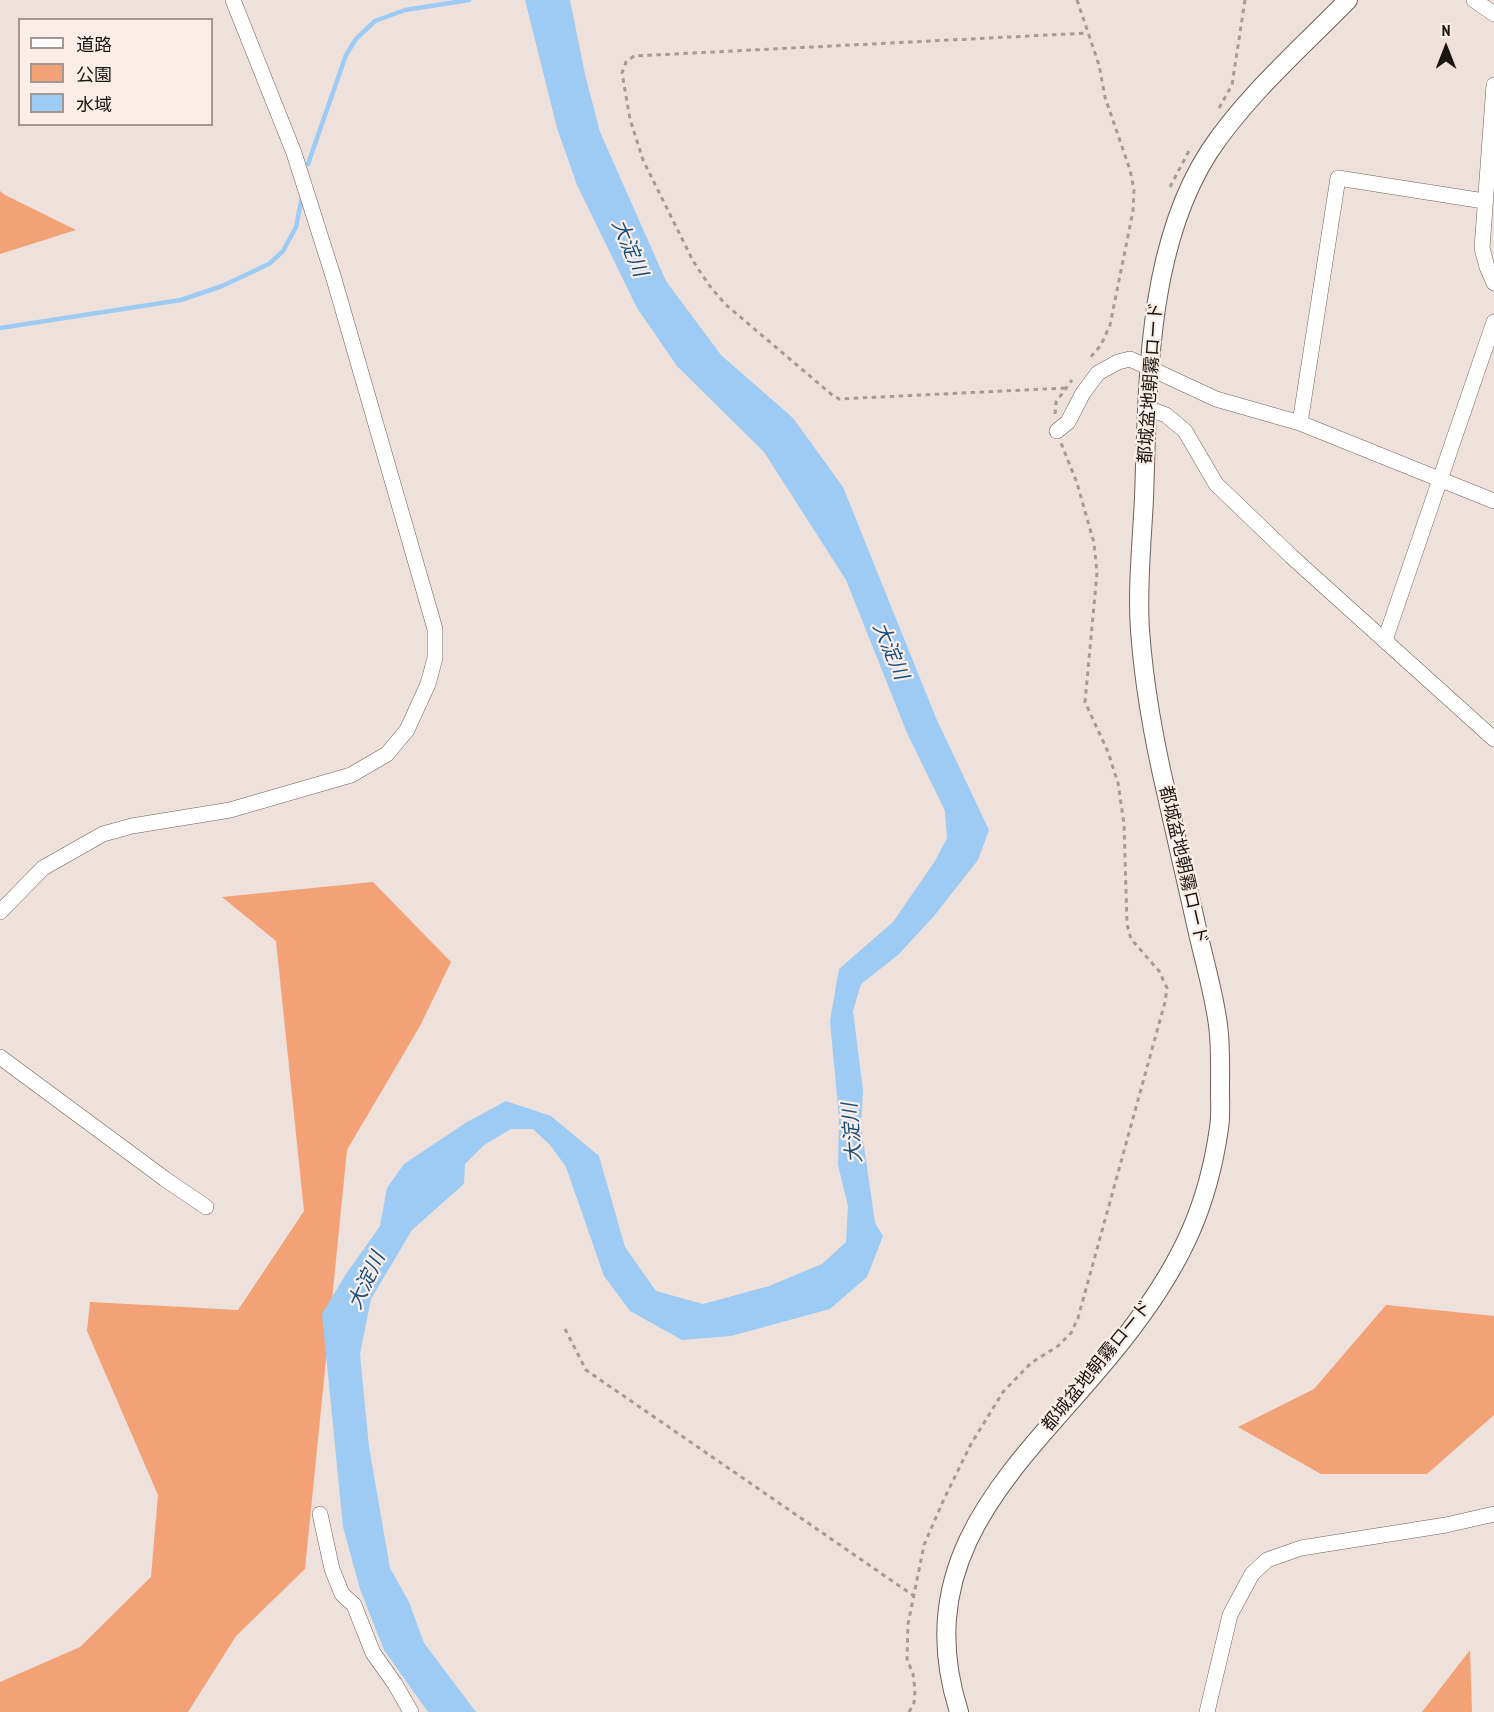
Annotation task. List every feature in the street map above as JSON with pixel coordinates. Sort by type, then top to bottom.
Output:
[{"type":"street","points":[[0,912],[44,868],[103,834],[132,826],[230,810],[351,775],[387,754],[407,730],[420,706],[433,667],[436,647],[435,629],[334,279],[294,153],[234,0]]},
{"type":"street","name":"都城盆地朝霧ロード","points":[[959,1712],[946,1660],[953,1583],[964,1550],[981,1516],[1022,1455],[1135,1325],[1180,1256],[1197,1217],[1212,1170],[1220,1120],[1218,1024],[1150,720],[1141,637],[1147,408],[1157,300],[1166,259],[1186,199],[1204,161],[1249,102],[1348,0]]},
{"type":"street","points":[[1474,0],[1494,14]]},
{"type":"street","points":[[1494,85],[1482,248],[1494,283]]},
{"type":"street","points":[[1300,423],[1338,178],[1484,201]]},
{"type":"street","points":[[1386,640],[1494,322]]},
{"type":"street","points":[[1057,431],[1068,422],[1083,393],[1098,373],[1118,362],[1130,359],[1216,399],[1300,423],[1494,501]]},
{"type":"street","points":[[1147,408],[1166,414],[1185,431],[1216,484],[1292,557],[1494,739]]},
{"type":"street","points":[[0,1057],[206,1207]]},
{"type":"street","points":[[320,1514],[332,1569],[342,1594],[354,1605],[373,1653],[411,1712]]},
{"type":"street","points":[[1207,1712],[1230,1615],[1252,1575],[1267,1560],[1301,1548],[1446,1525],[1494,1514]]},
{"type":"path","points":[[1077,0],[1134,190],[1133,211],[1110,325],[1101,345],[1087,362]]},
{"type":"path","points":[[1219,109],[1232,86],[1239,24],[1245,0]]},
{"type":"path","points":[[1065,388],[839,399],[831,394],[725,304],[693,261],[643,160],[630,119],[622,73],[626,62],[634,56],[1088,33]]},
{"type":"path","points":[[1168,192],[1193,144]]},
{"type":"path","points":[[909,1712],[914,1703],[915,1690],[906,1646],[924,1545],[971,1444],[1004,1392],[1031,1363],[1058,1346],[1071,1333],[1078,1318],[1166,1002],[1167,988],[1159,971],[1131,939],[1127,924],[1124,824],[1118,783],[1108,752],[1085,702],[1097,573],[1094,543],[1077,483],[1055,420],[1056,402],[1072,380]]},
{"type":"path","points":[[565,1329],[586,1370],[914,1596]]},
{"type":"green space","points":[[0,191],[5,195],[76,230],[0,254]]},
{"type":"green space","points":[[373,882],[451,962],[420,1026],[347,1150],[305,1569],[236,1636],[188,1712],[0,1712],[0,1682],[80,1647],[151,1577],[158,1495],[87,1331],[90,1302],[238,1310],[304,1211],[276,941],[222,897]]},
{"type":"green space","points":[[1386,1305],[1494,1316],[1494,1415],[1427,1474],[1321,1474],[1238,1427],[1314,1389]]},
{"type":"green space","points":[[1470,1650],[1472,1712],[1422,1712]]},
{"type":"water","name":"大淀川","points":[[525,0],[570,0],[600,132],[666,281],[721,355],[793,418],[843,487],[936,718],[989,830],[978,860],[934,916],[898,955],[861,984],[853,1011],[863,1090],[861,1125],[875,1223],[883,1236],[867,1277],[830,1309],[731,1336],[682,1340],[630,1311],[604,1276],[566,1167],[550,1145],[533,1129],[511,1129],[484,1145],[465,1164],[464,1184],[412,1230],[371,1299],[360,1354],[369,1447],[390,1568],[409,1602],[424,1643],[476,1712],[428,1712],[384,1650],[360,1589],[343,1527],[322,1314],[346,1274],[380,1226],[387,1188],[404,1164],[467,1122],[506,1101],[551,1116],[599,1156],[625,1247],[656,1291],[703,1304],[769,1286],[822,1264],[846,1242],[848,1206],[838,1165],[839,1118],[830,1021],[839,969],[893,922],[935,861],[947,838],[945,811],[907,733],[846,580],[764,452],[677,366],[637,308],[577,185],[557,128]]},
{"type":"waterway","points":[[308,164],[346,55],[356,39],[375,21],[405,10],[469,0]]},
{"type":"waterway","points":[[0,328],[181,300],[222,286],[269,264],[283,251],[296,227],[302,197]]}]
